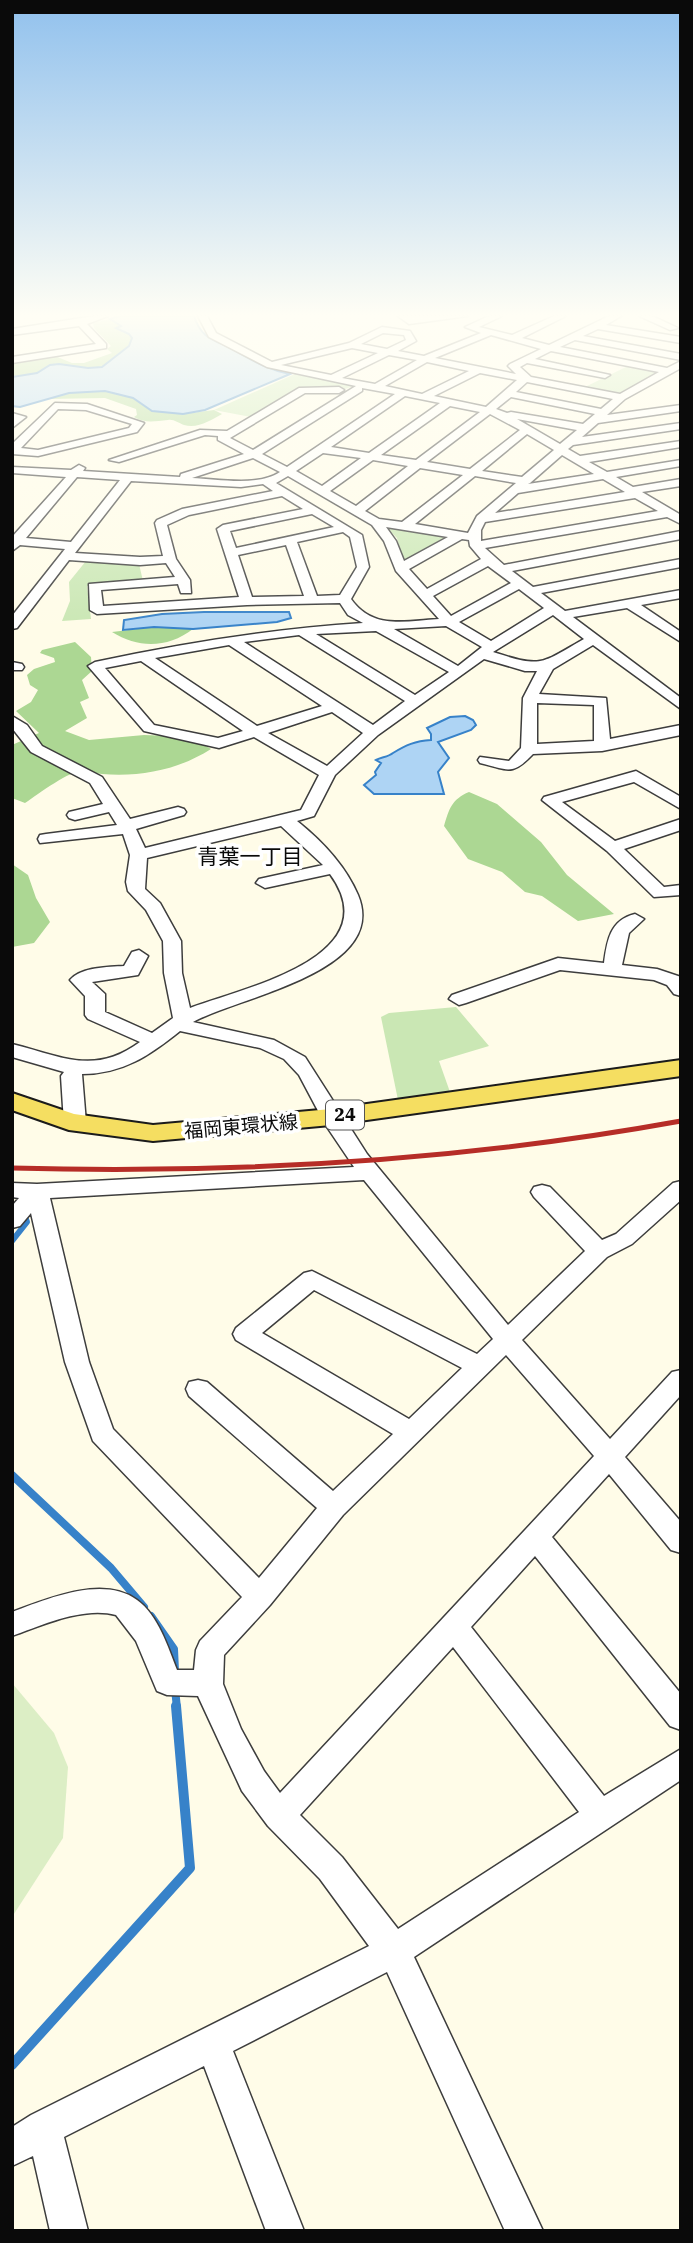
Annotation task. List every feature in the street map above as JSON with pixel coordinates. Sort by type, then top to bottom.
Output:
[{"type":"main road","name":"福岡東環状線","points":[[12,1101],[75,1123],[153,1133],[331,1117],[681,1068]]},
{"type":"street","points":[[12,451],[41,421]]},
{"type":"street","points":[[72,445],[92,421]]},
{"type":"street","points":[[12,451],[38,453],[133,430],[139,423],[112,421]]},
{"type":"street","points":[[164,456],[225,436],[251,421]]},
{"type":"street","points":[[177,480],[254,454],[306,421]]},
{"type":"street","points":[[17,470],[241,484],[267,482],[289,471],[363,421]]},
{"type":"street","points":[[322,491],[422,421]]},
{"type":"street","points":[[357,511],[479,421]]},
{"type":"street","points":[[510,421],[564,446],[578,460],[681,520]]},
{"type":"street","points":[[593,421],[481,519],[475,526],[474,541],[489,560],[681,705]]},
{"type":"street","points":[[564,446],[681,426]]},
{"type":"street","points":[[404,527],[526,430]]},
{"type":"street","points":[[115,460],[204,432],[225,436],[376,522],[474,541],[664,511],[681,505]]},
{"type":"street","points":[[578,460],[681,444]]},
{"type":"street","points":[[322,449],[526,481]]},
{"type":"street","points":[[12,480],[17,470],[38,453]]},
{"type":"street","points":[[514,490],[681,463]]},
{"type":"street","points":[[14,543],[83,464]]},
{"type":"street","points":[[12,625],[128,477]]},
{"type":"street","points":[[267,482],[356,535],[363,567],[344,599]]},
{"type":"street","points":[[481,519],[681,482]]},
{"type":"street","points":[[189,605],[184,580],[170,559],[160,523],[187,512],[285,492]]},
{"type":"street","points":[[247,601],[223,529],[314,510]]},
{"type":"street","points":[[376,522],[390,541],[401,568],[424,596],[449,622],[487,651],[525,667],[547,666],[594,639]]},
{"type":"street","points":[[231,553],[342,529]]},
{"type":"street","points":[[502,569],[681,535]]},
{"type":"street","points":[[401,568],[458,536]]},
{"type":"street","points":[[290,540],[312,600]]},
{"type":"street","points":[[14,543],[140,561],[170,559]]},
{"type":"street","points":[[424,596],[489,560]]},
{"type":"street","points":[[334,707],[219,743],[149,728],[96,666],[231,640],[301,631],[449,622],[526,587],[681,563]]},
{"type":"street","points":[[184,580],[94,587],[97,611],[247,601],[344,599]]},
{"type":"street","points":[[139,855],[308,813],[328,773],[373,732],[487,651],[559,612],[630,604],[681,594]]},
{"type":"street","points":[[344,599],[352,612],[459,672]]},
{"type":"street","points":[[630,604],[681,638]]},
{"type":"street","points":[[301,631],[415,701]]},
{"type":"street","points":[[231,640],[373,732]]},
{"type":"street","points":[[143,656],[254,731],[328,773]]},
{"type":"street","points":[[486,760],[513,766],[529,749],[530,698],[547,666]]},
{"type":"street","points":[[530,698],[601,701],[602,746]]},
{"type":"street","points":[[12,720],[22,728],[36,748],[96,780],[127,827],[139,855],[135,882],[137,891],[154,907],[172,941],[173,973],[184,1026],[202,1033],[256,1041],[289,1054],[303,1066],[331,1117],[370,1173],[506,1340],[612,1457],[681,1542]]},
{"type":"street","points":[[529,749],[563,750],[602,746],[681,730]]},
{"type":"street","points":[[681,804],[636,776],[550,800],[613,846],[660,893],[681,891]]},
{"type":"street","points":[[75,815],[114,806]]},
{"type":"street","points":[[46,839],[127,827],[178,812]]},
{"type":"street","points":[[12,1050],[76,1068],[105,1066],[125,1060],[156,1042],[183,1020],[230,999],[287,980],[332,956],[347,937],[355,921],[356,904],[334,868],[305,834],[284,820]]},
{"type":"street","points":[[613,846],[681,824]]},
{"type":"street","points":[[265,883],[334,868]]},
{"type":"street","points":[[612,969],[620,928],[625,922],[635,919]]},
{"type":"street","points":[[139,956],[131,971],[101,973],[79,980],[95,994],[95,1015],[156,1042]]},
{"type":"street","points":[[459,999],[558,964],[657,975],[674,981],[680,988]]},
{"type":"street","points":[[75,1123],[71,1076],[76,1068]]},
{"type":"street","points":[[24,1190],[370,1173]]},
{"type":"street","points":[[188,1683],[210,1650],[260,1597],[334,1507],[599,1251],[624,1239],[681,1188]]},
{"type":"street","points":[[12,1221],[24,1190]]},
{"type":"street","points":[[24,1190],[102,1434],[260,1597]]},
{"type":"street","points":[[542,1192],[599,1251]]},
{"type":"street","points":[[411,1432],[245,1334],[312,1279],[479,1366]]},
{"type":"street","points":[[279,1816],[681,1380]]},
{"type":"street","points":[[198,1389],[334,1507]]},
{"type":"street","points":[[537,1538],[681,1717]]},
{"type":"street","points":[[12,1624],[88,1602],[109,1599],[126,1607],[145,1629],[167,1682],[188,1683],[229,1735],[253,1781],[279,1816],[331,1868],[394,1951],[524,2231]]},
{"type":"street","points":[[454,1627],[601,1816]]},
{"type":"street","points":[[12,2148],[44,2128],[212,2041],[394,1951],[681,1763]]},
{"type":"street","points":[[212,2041],[285,2231]]},
{"type":"street","points":[[44,2128],[69,2231]]},
{"type":"green space","points":[[174,421],[209,421],[194,426]]},
{"type":"green space","points":[[384,525],[450,538],[403,563],[397,538]]},
{"type":"green space","points":[[86,561],[139,564],[143,581],[87,586],[91,619],[62,621],[70,601],[69,582]]},
{"type":"green space","points":[[154,627],[193,629],[174,640],[153,644],[122,638],[112,632]]},
{"type":"green space","points":[[75,642],[91,657],[92,671],[82,680],[89,698],[80,702],[87,718],[65,731],[89,740],[144,735],[171,736],[196,740],[211,749],[186,762],[145,773],[117,775],[79,771],[63,778],[25,803],[12,798],[12,745],[39,733],[16,711],[31,702],[38,690],[30,685],[27,675],[34,669],[55,662],[54,658],[40,653],[42,650]]},
{"type":"green space","points":[[469,792],[497,804],[541,842],[567,875],[614,914],[578,921],[542,896],[525,892],[502,872],[468,859],[444,826],[452,805]]},
{"type":"green space","points":[[12,864],[28,875],[36,898],[50,922],[34,943],[12,947]]},
{"type":"green space","points":[[456,1007],[489,1046],[439,1061],[450,1092],[398,1100],[381,1017],[389,1013]]},
{"type":"green space","points":[[12,1683],[54,1733],[68,1767],[63,1838],[12,1917]]},
{"type":"water","points":[[289,612],[291,618],[277,622],[193,629],[154,627],[123,630],[124,620],[162,614]]},
{"type":"water","points":[[465,716],[476,725],[471,730],[438,742],[449,758],[438,772],[444,794],[374,794],[364,785],[376,775],[381,763],[376,760],[411,744],[431,740],[427,728],[450,717]]},
{"type":"waterway","points":[[12,1241],[27,1222],[23,1211]]},
{"type":"waterway","points":[[12,1475],[111,1568],[144,1607]]},
{"type":"waterway","points":[[151,1616],[174,1649],[175,1671]]},
{"type":"waterway","points":[[175,1689],[177,1708]]},
{"type":"waterway","points":[[12,2065],[190,1868],[176,1706]]},
{"type":"railway","points":[[12,1168],[180,1169],[348,1162],[515,1146],[681,1121]]},
{"type":"district","name":"青葉一丁目","points":[[250,857]]}]
